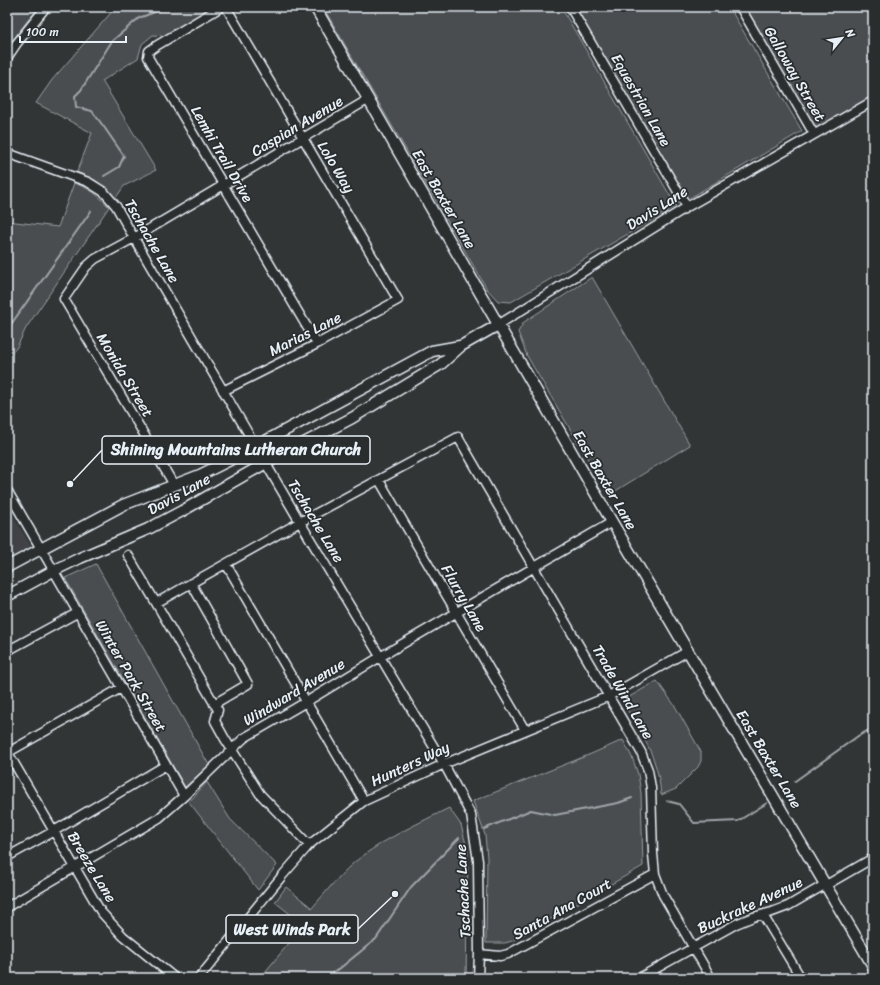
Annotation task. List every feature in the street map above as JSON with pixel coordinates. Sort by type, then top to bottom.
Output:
[{"type":"main road","name":"East Baxter Lane","points":[[315,7],[612,522],[873,966]]},
{"type":"main road","name":"Davis Lane","points":[[7,596],[53,571],[182,511],[266,463],[358,414],[440,364],[461,346],[498,325]]},
{"type":"main road","name":"Davis Lane","points":[[7,567],[123,505],[200,474],[432,351],[461,346]]},
{"type":"street","points":[[7,58],[16,43],[46,7]]},
{"type":"street","name":"Lemhi Trail Drive","points":[[221,7],[156,46],[149,51],[148,57],[316,344]]},
{"type":"street","name":"Lolo Way","points":[[226,7],[398,300]]},
{"type":"street","name":"Equestrian Lane","points":[[570,7],[687,207]]},
{"type":"street","name":"Galloway Street","points":[[740,7],[814,134]]},
{"type":"street","name":"Caspian Avenue","points":[[64,299],[86,267],[95,259],[134,238],[369,99]]},
{"type":"street","name":"Davis Lane","points":[[498,325],[687,207],[873,101]]},
{"type":"street","name":"Tschache Lane","points":[[7,153],[88,182],[104,192],[116,206],[255,446],[444,764],[471,815],[478,861],[478,978]]},
{"type":"street","name":"Monida Street","points":[[64,299],[174,485]]},
{"type":"street","name":"Marias Lane","points":[[223,390],[316,344],[398,300]]},
{"type":"street","name":"Trade Wind Lane","points":[[379,480],[458,437],[641,752],[648,770],[651,788],[652,854],[655,874],[663,896],[711,978]]},
{"type":"street","points":[[156,603],[300,522],[379,480]]},
{"type":"street","name":"Flurry Lane","points":[[379,480],[525,730]]},
{"type":"street","name":"Winter Park Street","points":[[7,490],[184,796]]},
{"type":"street","name":"Windward Avenue","points":[[7,907],[159,818],[244,738],[456,612],[612,522]]},
{"type":"street","points":[[128,555],[218,710],[215,720],[225,739],[260,794],[309,845]]},
{"type":"street","points":[[226,564],[364,801]]},
{"type":"street","points":[[191,583],[248,684],[214,704]]},
{"type":"street","points":[[7,651],[78,613]]},
{"type":"street","name":"Hunters Way","points":[[199,978],[309,845],[364,801],[444,764],[609,696],[688,651]]},
{"type":"street","points":[[7,752],[121,688]]},
{"type":"street","name":"Breeze Lane","points":[[7,752],[76,867],[101,912],[123,936],[175,978]]},
{"type":"street","points":[[7,857],[166,765]]},
{"type":"street","name":"Buckrake Avenue","points":[[639,978],[736,924],[788,906],[873,858]]},
{"type":"street","name":"Santa Ana Court","points":[[479,954],[500,956],[508,954],[655,874]]},
{"type":"street","points":[[763,915],[801,978]]},
{"type":"shaded area","points":[[7,7],[40,7],[7,48]]},
{"type":"shaded area","points":[[116,7],[215,7],[166,36],[153,35],[142,44],[138,58],[102,81],[156,170],[124,186],[115,199],[95,180],[77,172],[92,133],[36,103],[52,80]]},
{"type":"shaded area","points":[[323,7],[561,7],[676,206],[511,302],[498,301],[487,289]]},
{"type":"shaded area","points":[[574,7],[729,7],[802,131],[688,199]]},
{"type":"shaded area","points":[[744,7],[873,7],[873,96],[815,129]]},
{"type":"shaded area","points":[[74,183],[93,192],[109,207],[26,328],[17,347],[7,359],[7,221],[58,227]]},
{"type":"shaded area","points":[[592,277],[690,445],[609,495],[527,356],[518,332],[524,322]]},
{"type":"shaded area","points":[[7,506],[32,548],[7,561]]},
{"type":"shaded area","points":[[96,564],[209,765],[185,787],[65,578]]},
{"type":"shaded area","points":[[657,681],[675,706],[701,752],[701,761],[698,767],[676,789],[661,795],[658,773],[648,745],[622,701]]},
{"type":"shaded area","points":[[623,740],[632,757],[638,774],[641,793],[643,866],[512,941],[505,943],[486,943],[487,858],[485,835],[473,801]]},
{"type":"shaded area","points":[[207,782],[230,819],[277,865],[258,890],[189,802]]},
{"type":"shaded area","points":[[449,808],[461,825],[468,852],[466,978],[260,978],[304,925],[275,902],[286,887],[312,908],[341,875],[361,857],[393,837]]},
{"type":"waterway","points":[[104,176],[119,167],[124,156],[92,111],[76,107],[75,96],[81,90],[112,41],[139,18],[168,7]]},
{"type":"waterway","points":[[7,330],[91,211]]},
{"type":"waterway","points":[[795,781],[858,736],[873,728]]},
{"type":"waterway","points":[[484,829],[531,810],[555,815],[618,803],[632,798]]},
{"type":"waterway","points":[[667,801],[679,804],[694,823],[738,821],[767,803]]},
{"type":"waterway","points":[[324,978],[339,969],[376,939],[411,887],[459,838]]},
{"type":"place","name":"Shining Mountains Lutheran Church","points":[[70,484]]},
{"type":"place","name":"West Winds Park","points":[[395,894]]}]
